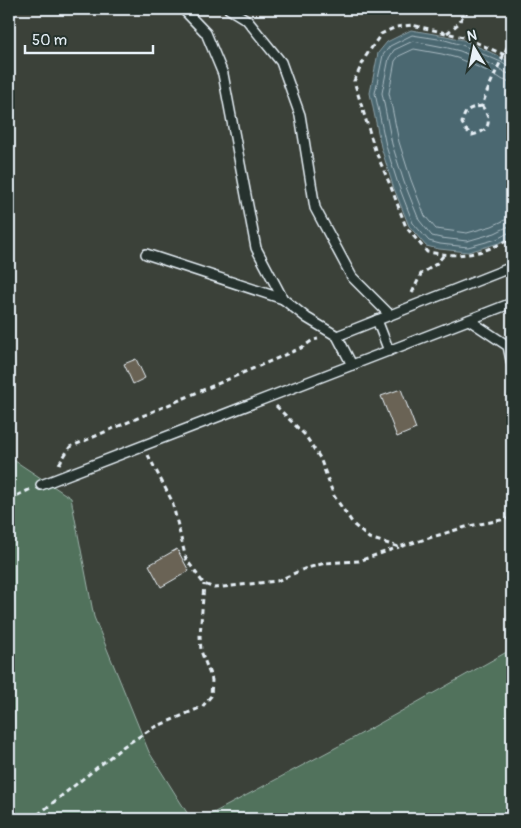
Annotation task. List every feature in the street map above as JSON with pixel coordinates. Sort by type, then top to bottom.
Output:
[{"type":"lane","points":[[183,9],[206,34],[223,74],[256,248],[283,299]]},
{"type":"lane","points":[[229,9],[247,20],[281,62],[300,115],[315,208],[352,277],[390,315]]},
{"type":"lane","points":[[146,254],[283,299],[307,318],[337,336],[352,365]]},
{"type":"lane","points":[[337,336],[512,267]]},
{"type":"lane","points":[[40,485],[512,303]]},
{"type":"lane","points":[[377,320],[389,351]]},
{"type":"lane","points":[[469,320],[508,346],[512,365]]},
{"type":"path","points":[[446,33],[458,24],[470,9]]},
{"type":"path","points":[[512,60],[505,55],[463,37],[412,25],[396,28],[381,34],[366,56],[354,81],[375,150],[406,227],[427,252],[445,255],[468,254],[500,245],[512,238]]},
{"type":"path","points":[[482,106],[512,35]]},
{"type":"path","points":[[505,55],[512,55]]},
{"type":"path","points":[[482,106],[488,114],[486,129],[480,133],[472,134],[466,130],[462,122],[464,114],[469,110],[482,106]]},
{"type":"path","points":[[412,295],[421,274],[445,255]]},
{"type":"path","points":[[56,468],[70,447],[301,348],[313,340],[337,336]]},
{"type":"path","points":[[268,398],[306,435],[320,458],[334,496],[354,525],[369,538],[399,547]]},
{"type":"path","points":[[143,446],[172,501],[186,559],[204,584],[214,588],[277,581],[304,569],[325,563],[359,561],[469,526],[512,518]]},
{"type":"path","points":[[9,499],[40,485]]},
{"type":"path","points":[[30,819],[124,746],[153,728],[202,707],[211,696],[212,680],[201,651],[200,636],[204,584]]},
{"type":"green space","points":[[9,457],[71,498],[94,617],[149,752],[191,819],[9,819]]},
{"type":"green space","points":[[512,649],[512,819],[202,819],[350,740]]},
{"type":"water","points":[[411,30],[463,40],[512,64],[512,237],[499,243],[468,252],[439,249],[426,246],[409,226],[393,186],[381,147],[370,93],[378,53],[387,42]]},
{"type":"building","points":[[136,359],[145,378],[133,384],[124,364]]},
{"type":"building","points":[[401,389],[416,429],[397,437],[381,396]]},
{"type":"building","points":[[177,549],[189,571],[161,587],[149,565]]}]
